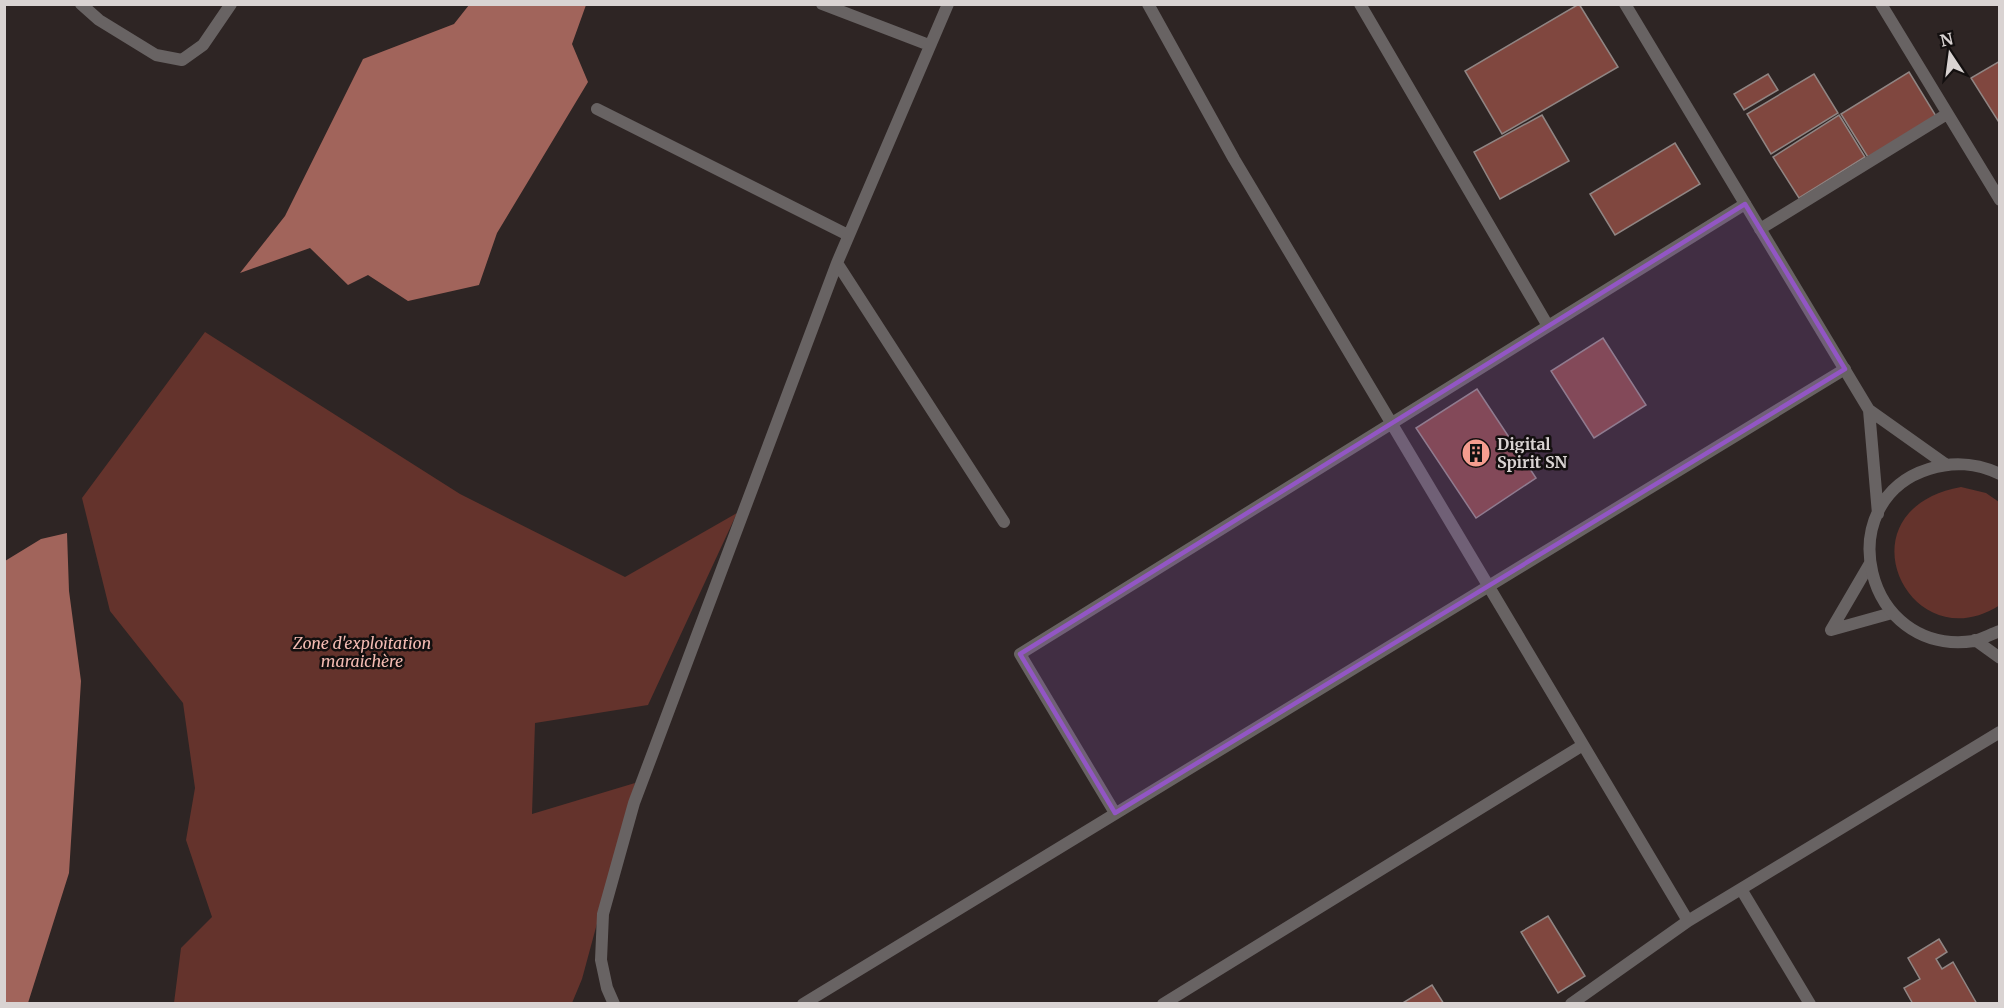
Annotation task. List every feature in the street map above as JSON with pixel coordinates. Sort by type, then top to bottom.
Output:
[{"type":"street","points":[[81,4],[99,20],[156,56],[182,60],[203,45],[231,4]]},
{"type":"street","points":[[822,4],[929,45]]},
{"type":"street","points":[[614,1004],[607,988],[601,960],[603,914],[634,803],[848,235],[948,4]]},
{"type":"street","points":[[1148,4],[1234,159],[1689,921]]},
{"type":"street","points":[[1360,4],[1548,326]]},
{"type":"street","points":[[1624,4],[1869,410],[1946,464]]},
{"type":"street","points":[[1881,4],[2000,200]]},
{"type":"street","points":[[597,109],[848,235]]},
{"type":"street","points":[[1760,229],[1947,114]]},
{"type":"street","points":[[1115,813],[1020,654],[1745,204]]},
{"type":"street","points":[[837,263],[1004,522]]},
{"type":"street","points":[[803,1004],[1845,369]]},
{"type":"street","points":[[1869,410],[1878,514]]},
{"type":"street","points":[[2000,474],[1981,465],[1946,464],[1910,478],[1894,490],[1878,514],[1870,539],[1869,565],[1877,591],[1892,614],[1916,632],[1945,641],[1975,640],[2000,631]]},
{"type":"street","points":[[1869,565],[1831,630],[1892,614]]},
{"type":"street","points":[[1975,640],[2000,658]]},
{"type":"street","points":[[1570,1004],[1689,921],[2000,732]]},
{"type":"street","points":[[1163,1004],[1584,745]]},
{"type":"street","points":[[1742,889],[1809,1004]]},
{"type":"highlighted area","points":[[1745,204],[1845,369],[1115,813],[1020,654]]},
{"type":"green space","name":"Zone d'exploitation maraichère","points":[[205,332],[460,494],[625,577],[737,513],[648,705],[535,723],[532,814],[635,783],[582,979],[572,1003],[174,1003],[181,948],[212,917],[186,840],[195,788],[183,703],[110,611],[82,498]]},
{"type":"green space","points":[[1961,487],[1986,493],[1999,502],[2000,605],[1967,618],[1938,615],[1915,600],[1900,577],[1894,550],[1902,523],[1923,501]]},
{"type":"shaded area","points":[[469,5],[586,5],[572,44],[588,82],[497,233],[479,285],[408,301],[368,275],[348,285],[310,248],[240,273],[285,216],[363,59],[454,24]]},
{"type":"shaded area","points":[[67,533],[69,591],[81,681],[69,873],[28,1003],[5,1003],[5,561],[41,539]]},
{"type":"building","points":[[1579,4],[1618,67],[1502,134],[1465,71]]},
{"type":"building","points":[[2000,61],[2000,124],[1971,78]]},
{"type":"building","points":[[1909,72],[1939,121],[1871,162],[1841,114]]},
{"type":"building","points":[[1768,74],[1778,90],[1744,110],[1734,94]]},
{"type":"building","points":[[1814,74],[1838,113],[1771,154],[1747,114]]},
{"type":"building","points":[[1542,115],[1569,161],[1500,199],[1474,152]]},
{"type":"building","points":[[1839,115],[1865,157],[1799,198],[1773,157]]},
{"type":"building","points":[[1675,143],[1700,184],[1615,235],[1590,194]]},
{"type":"building","points":[[1603,338],[1646,405],[1594,438],[1551,371]]},
{"type":"building","name":"Digital Spirit SN","points":[[1477,389],[1536,478],[1476,518],[1416,428]]},
{"type":"building","points":[[1548,916],[1585,976],[1558,993],[1521,932]]},
{"type":"building","points":[[1939,939],[1947,952],[1936,959],[1942,969],[1953,962],[1977,1004],[1913,1004],[1904,988],[1920,979],[1908,958]]},
{"type":"building","points":[[1432,985],[1444,1004],[1401,1004]]},
{"type":"place","name":"Digital Spirit SN","points":[[1476,453]]}]
